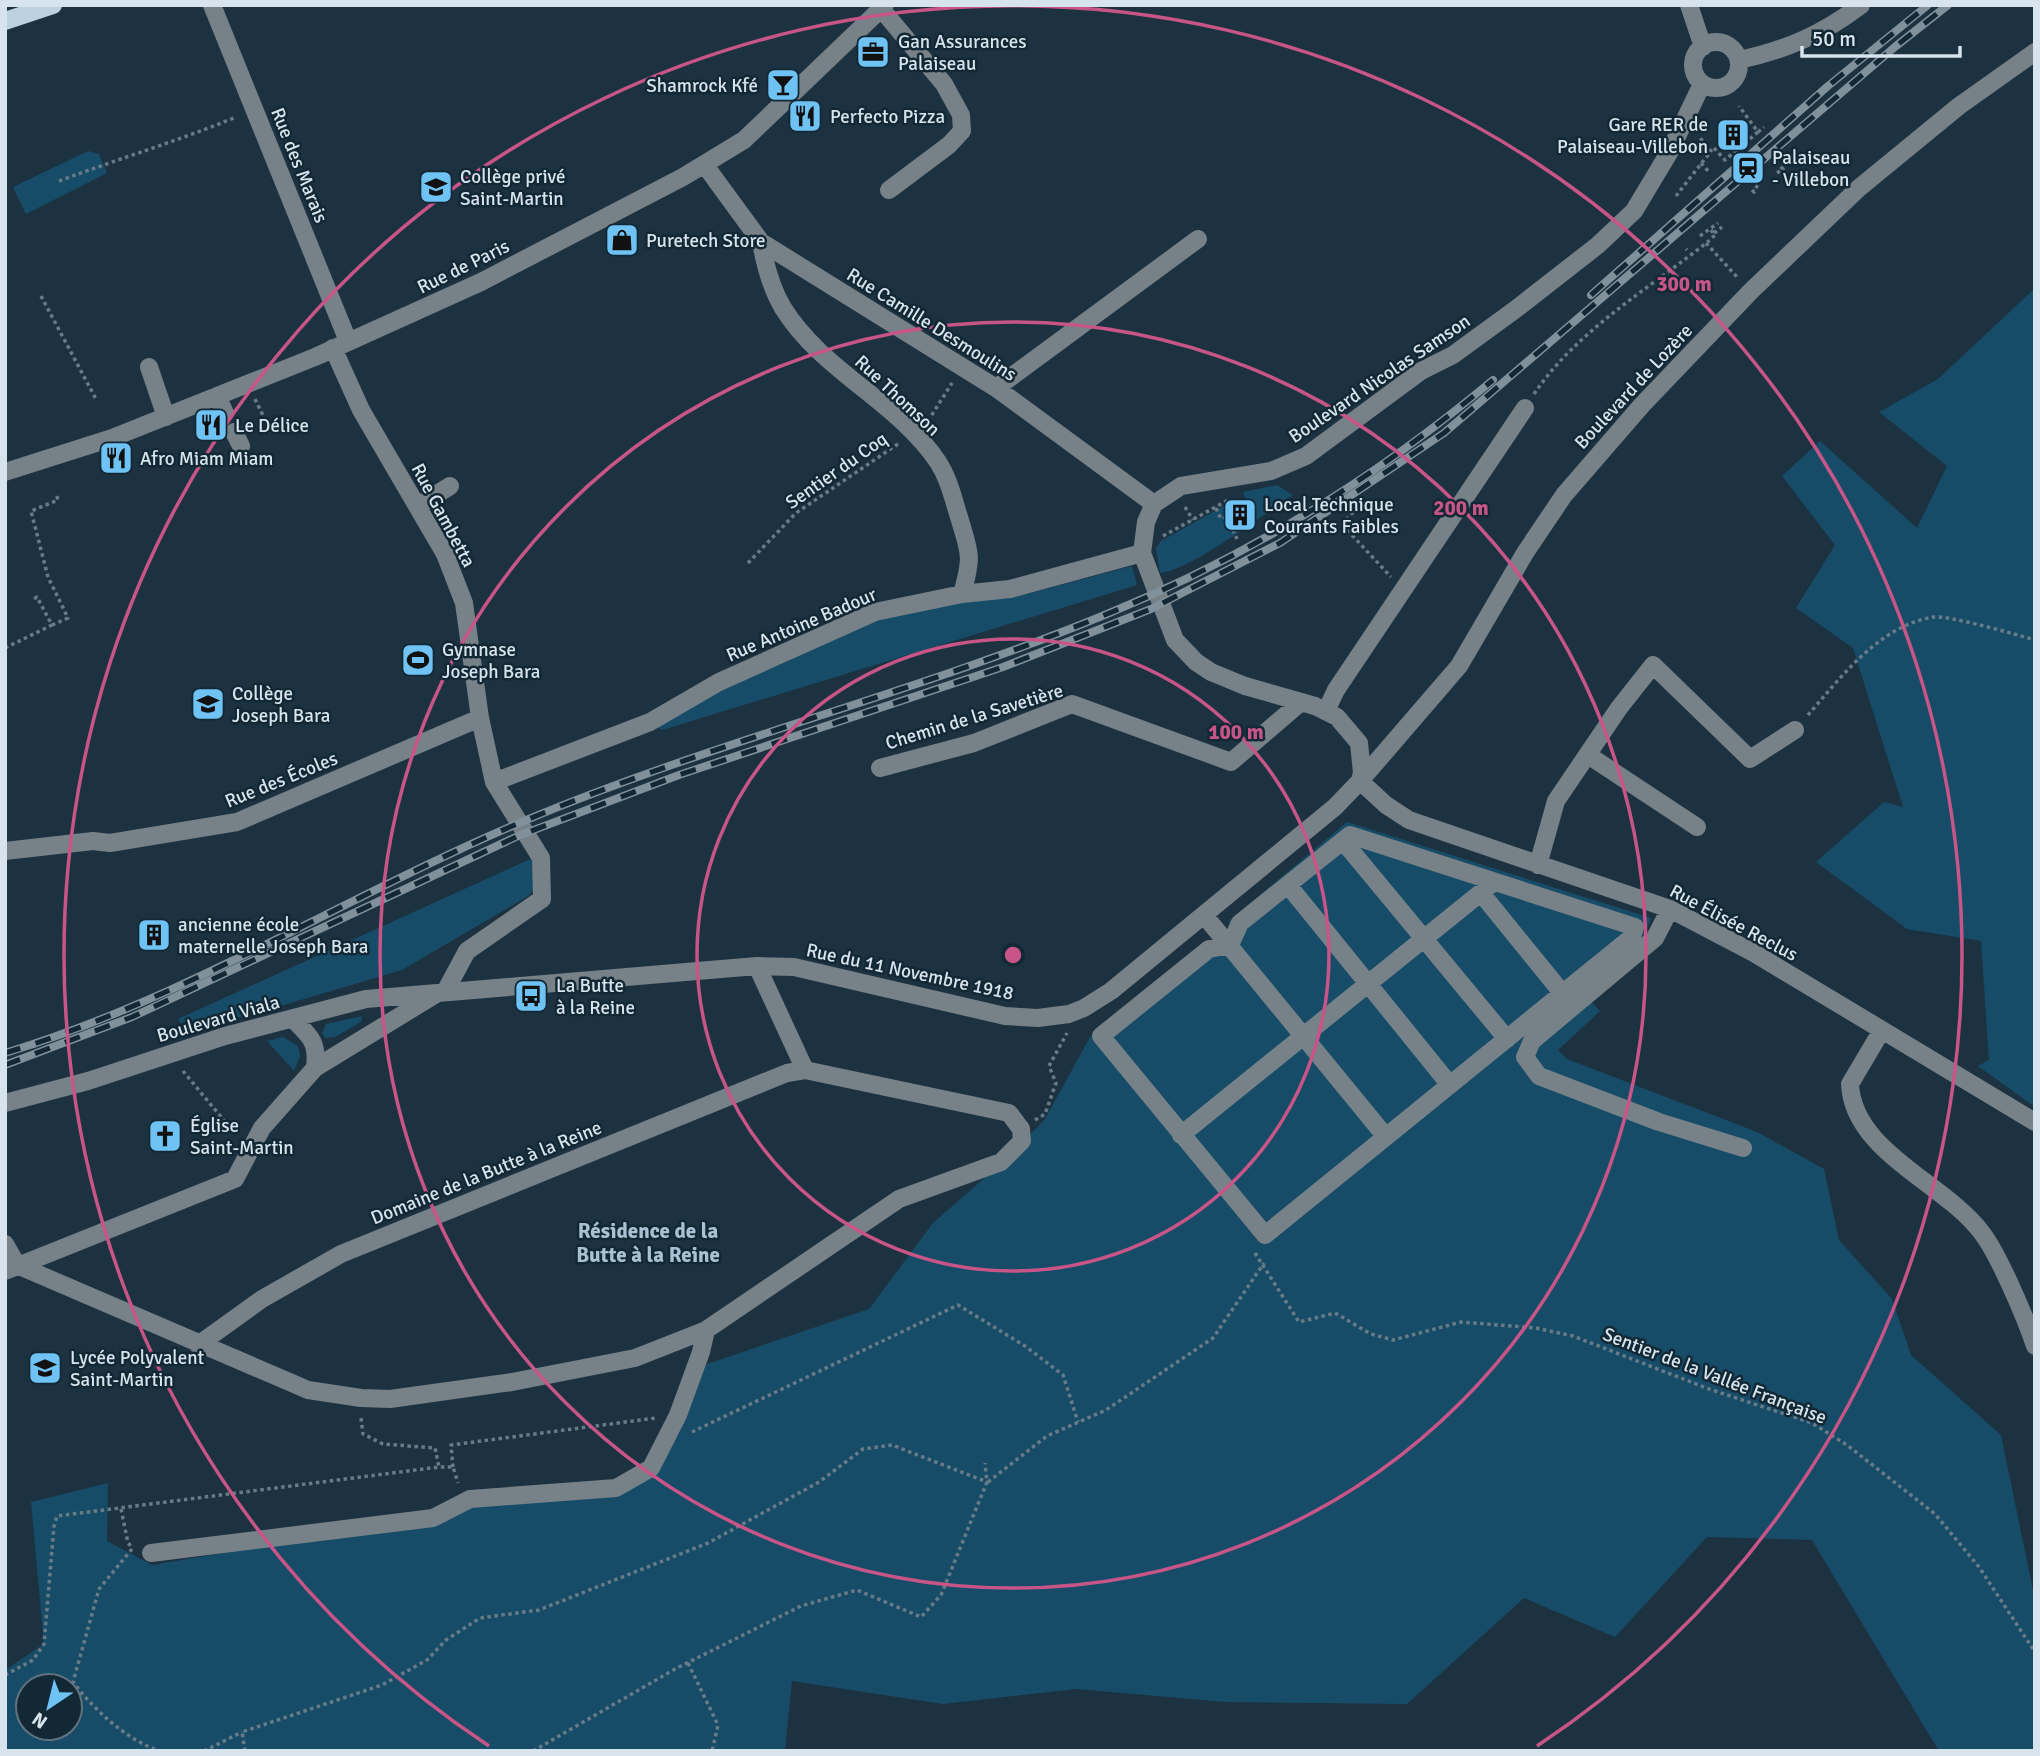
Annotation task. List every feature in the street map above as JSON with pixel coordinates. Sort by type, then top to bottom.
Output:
[{"type":"main road","points":[[5,21],[53,5]]},
{"type":"street","name":"Rue des Marais","points":[[212,5],[254,109],[341,345]]},
{"type":"street","points":[[1689,5],[1703,47]]},
{"type":"street","points":[[1739,60],[1810,39],[1832,28],[1861,5]]},
{"type":"street","points":[[880,7],[944,84],[961,115],[962,131],[949,145],[889,190]]},
{"type":"street","name":"Rue de Paris","points":[[5,472],[112,438],[166,417],[221,405],[341,345],[481,282],[704,164],[744,140],[850,41],[880,7]]},
{"type":"street","points":[[1709,43],[1724,44],[1739,60],[1738,72],[1732,83],[1714,88],[1702,84],[1693,65],[1703,47],[1709,43]]},
{"type":"street","name":"Boulevard de Lozère","points":[[1360,781],[1459,666],[1525,553],[1564,495],[1642,405],[1760,283],[1859,188],[1959,106],[2035,51]]},
{"type":"street","name":"Boulevard Nicolas Samson","points":[[1154,504],[1181,486],[1270,471],[1306,456],[1421,371],[1453,355],[1516,309],[1598,246],[1634,211],[1670,151],[1702,84]]},
{"type":"street","name":"Rue Camille Desmoulins","points":[[704,164],[761,243],[996,388],[1154,504]]},
{"type":"street","points":[[996,388],[1198,239]]},
{"type":"street","name":"Rue Thomson","points":[[761,243],[766,269],[783,308],[816,348],[916,435],[938,463],[949,484],[971,560],[962,594]]},
{"type":"street","name":"Rue Gambetta","points":[[341,345],[361,410],[445,554],[464,603],[480,718],[494,782],[541,858],[542,899],[467,951],[446,990]]},
{"type":"street","points":[[149,368],[166,417]]},
{"type":"street","points":[[1326,711],[1336,690],[1525,408]]},
{"type":"street","points":[[418,506],[450,486]]},
{"type":"street","points":[[1154,504],[1146,522],[1142,554],[1167,622],[1186,653],[1228,680],[1326,711],[1346,725],[1359,743],[1363,765],[1360,781]]},
{"type":"street","name":"Rue Antoine Badour","points":[[494,782],[650,722],[719,682],[875,612],[962,594],[1010,589],[1142,554]]},
{"type":"street","points":[[1538,865],[1556,801],[1619,708],[1653,665],[1750,759],[1795,730]]},
{"type":"street","name":"Chemin de la Savetière","points":[[880,768],[974,743],[1072,704],[1231,762],[1301,702]]},
{"type":"street","name":"Rue des Écoles","points":[[5,850],[93,841],[110,843],[237,822],[480,718]]},
{"type":"street","points":[[1588,755],[1698,827]]},
{"type":"street","name":"Rue du 11 Novembre 1918","points":[[446,990],[757,966],[794,967],[1005,1016],[1038,1018],[1084,1009],[1205,915],[1335,807],[1360,781]]},
{"type":"street","name":"Rue Élisée Reclus","points":[[1360,781],[1386,805],[1409,820],[1670,909],[1754,953],[2035,1122]]},
{"type":"street","points":[[1350,835],[1487,887],[1635,927],[1632,937],[1265,1235],[1101,1036],[1209,950],[1230,945],[1240,923],[1350,835]]},
{"type":"street","points":[[1343,841],[1507,1039]]},
{"type":"street","points":[[1288,884],[1450,1085]]},
{"type":"street","points":[[1181,1135],[1487,887]]},
{"type":"street","points":[[1487,887],[1563,993]]},
{"type":"street","points":[[1670,909],[1655,938],[1532,1041],[1528,1048],[1527,1063],[1539,1076],[1659,1122],[1743,1148]]},
{"type":"street","points":[[1205,915],[1386,1137]]},
{"type":"street","points":[[757,966],[805,1070]]},
{"type":"street","points":[[11,1268],[235,1178],[262,1128],[315,1068],[446,990]]},
{"type":"street","name":"Boulevard Viala","points":[[5,1103],[88,1081],[169,1053],[366,999],[446,990]]},
{"type":"street","points":[[293,1018],[310,1035],[317,1051],[315,1068]]},
{"type":"street","points":[[1882,1030],[1850,1084],[1855,1114],[1863,1128],[1956,1206],[1984,1235],[2035,1346]]},
{"type":"street","name":"Domaine de la Butte à la Reine","points":[[198,1345],[262,1299],[341,1254],[787,1073],[805,1070],[1009,1113],[1021,1129]]},
{"type":"street","points":[[11,1268],[308,1390],[361,1398],[390,1399],[512,1382],[635,1358],[706,1330],[899,1199],[1001,1163],[1022,1140],[1021,1129]]},
{"type":"street","points":[[5,1244],[11,1268]]},
{"type":"street","points":[[142,1550],[433,1518],[470,1499],[616,1488],[651,1468],[662,1450],[678,1415],[701,1352],[706,1330]]},
{"type":"path","points":[[1738,106],[1758,132]]},
{"type":"path","points":[[59,181],[160,143],[180,141],[254,109]]},
{"type":"path","points":[[1695,133],[1726,160],[1764,127]]},
{"type":"path","points":[[1676,196],[1714,148]]},
{"type":"path","points":[[1702,163],[1709,172]]},
{"type":"path","points":[[1777,173],[1783,169],[1779,165]]},
{"type":"path","points":[[1752,190],[1757,190],[1758,184]]},
{"type":"path","points":[[1525,408],[1552,367],[1627,303],[1706,243],[1720,225]]},
{"type":"path","points":[[1700,236],[1712,232]]},
{"type":"path","points":[[1706,243],[1736,276]]},
{"type":"path","points":[[41,296],[97,401]]},
{"type":"path","points":[[916,435],[957,375]]},
{"type":"path","points":[[255,399],[271,432]]},
{"type":"path","name":"Sentier du Coq","points":[[748,563],[796,513],[916,435]]},
{"type":"path","points":[[5,648],[68,618],[48,577],[32,511],[58,500],[56,493]]},
{"type":"path","points":[[1216,508],[1222,519],[1228,517],[1237,539]]},
{"type":"path","points":[[1353,512],[1345,521],[1351,534],[1404,591]]},
{"type":"path","points":[[32,600],[37,597],[52,625]]},
{"type":"path","points":[[1795,730],[1841,677],[1893,631],[1936,616],[2035,640]]},
{"type":"path","points":[[1021,1129],[1045,1114],[1056,1083],[1049,1066],[1073,1022]]},
{"type":"path","points":[[169,1053],[250,1152]]},
{"type":"path","points":[[987,1482],[1046,1436],[1106,1410],[1213,1338],[1264,1263]]},
{"type":"path","points":[[662,1450],[709,1421],[958,1305],[1025,1346],[1063,1375],[1078,1422]]},
{"type":"path","name":"Sentier de la Vallée Française","points":[[1299,1322],[1335,1313],[1371,1335],[1393,1340],[1461,1322],[1536,1328],[1609,1348],[1709,1389],[1812,1423],[1847,1445],[1936,1514],[1979,1567],[2035,1652]]},
{"type":"path","points":[[361,1398],[363,1434],[383,1444],[435,1448],[439,1468]]},
{"type":"path","points":[[463,1502],[453,1467],[451,1446],[678,1415]]},
{"type":"path","points":[[204,1751],[242,1732],[383,1685],[427,1660],[446,1640],[480,1618],[540,1610],[708,1543],[819,1482],[863,1450],[892,1445],[987,1482]]},
{"type":"path","points":[[533,1751],[687,1663],[801,1606],[857,1590],[921,1617],[941,1595],[987,1482],[985,1463]]},
{"type":"path","points":[[5,1675],[33,1660],[44,1644],[57,1516],[68,1512],[121,1508],[453,1467]]},
{"type":"path","points":[[121,1508],[128,1543],[142,1550],[99,1590],[73,1682],[85,1698],[144,1746],[160,1751]]},
{"type":"path","points":[[687,1663],[718,1725],[712,1751]]},
{"type":"path","points":[[242,1732],[244,1751]]},
{"type":"shaded area","points":[[88,151],[99,154],[107,173],[26,214],[13,187]]},
{"type":"shaded area","points":[[2035,288],[2035,1107],[1978,1066],[1989,1060],[1981,941],[1907,929],[1816,862],[1884,802],[1903,807],[1853,648],[1796,608],[1835,545],[1782,476],[1820,441],[1917,528],[1947,466],[1879,412],[1938,379]]},
{"type":"shaded area","points":[[1277,485],[1293,495],[1209,552],[1191,562],[1160,573],[1156,548],[1161,541],[1229,503],[1231,509],[1225,513],[1229,527],[1253,520],[1243,492]]},
{"type":"shaded area","points":[[1132,566],[1137,585],[662,730],[654,726],[718,687],[879,618],[960,601],[1031,593]]},
{"type":"shaded area","points":[[1347,822],[1651,918],[1642,943],[1582,992],[1600,1011],[1558,1050],[1567,1059],[1757,1132],[1824,1169],[1839,1240],[1892,1299],[1911,1355],[2001,1435],[2035,1600],[2035,1751],[1939,1751],[1812,1540],[1707,1537],[1615,1637],[1524,1598],[1407,1704],[1226,1702],[1076,1689],[943,1704],[792,1681],[785,1751],[5,1751],[5,1670],[44,1644],[31,1502],[108,1483],[107,1541],[152,1565],[433,1518],[470,1499],[616,1488],[662,1450],[707,1364],[869,1309],[933,1223],[1013,1153],[1045,1119],[1090,1037],[1205,941],[1207,943],[1228,933],[1229,921]]},
{"type":"shaded area","points":[[535,857],[535,887],[530,895],[402,970],[253,1014],[186,1029],[178,1019]]},
{"type":"shaded area","points":[[362,1016],[361,1022],[335,1037],[325,1038],[322,1033],[326,1024]]},
{"type":"shaded area","points":[[283,1037],[298,1046],[300,1056],[294,1071],[267,1041]]},
{"type":"railway","points":[[1591,295],[1828,86],[1928,5]]},
{"type":"railway","points":[[5,1065],[132,1017],[518,836],[679,775],[1003,667],[1151,609],[1280,543],[1444,433],[1896,46],[1948,5]]},
{"type":"railway","points":[[5,1053],[138,1004],[459,850],[596,792],[962,668],[1159,592],[1260,540],[1357,482],[1449,416],[1493,380]]},
{"type":"place","name":"Gan Assurances Palaiseau","points":[[873,52]]},
{"type":"place","name":"Shamrock Kfé","points":[[783,85]]},
{"type":"place","name":"Perfecto Pizza","points":[[805,116]]},
{"type":"place","name":"Gare RER de Palaiseau-Villebon","points":[[1733,135]]},
{"type":"place","name":"Palaiseau - Villebon","points":[[1748,168]]},
{"type":"place","name":"Collège privé Saint-Martin","points":[[436,187]]},
{"type":"place","name":"Puretech Store","points":[[622,240]]},
{"type":"place","name":"Le Délice","points":[[211,425]]},
{"type":"place","name":"Afro Miam Miam","points":[[116,458]]},
{"type":"place","name":"Local Technique Courants Faibles","points":[[1240,515]]},
{"type":"place","name":"Gymnase Joseph Bara","points":[[418,660]]},
{"type":"place","name":"Collège Joseph Bara","points":[[208,704]]},
{"type":"place","name":"ancienne école maternelle Joseph Bara","points":[[154,935]]},
{"type":"place","name":"La Butte à la Reine","points":[[531,996]]},
{"type":"place","name":"Église Saint-Martin","points":[[165,1136]]},
{"type":"place","name":"Lycée Polyvalent Saint-Martin","points":[[45,1368]]},
{"type":"district","name":"Résidence de la Butte à la Reine","points":[[648,1243]]}]
